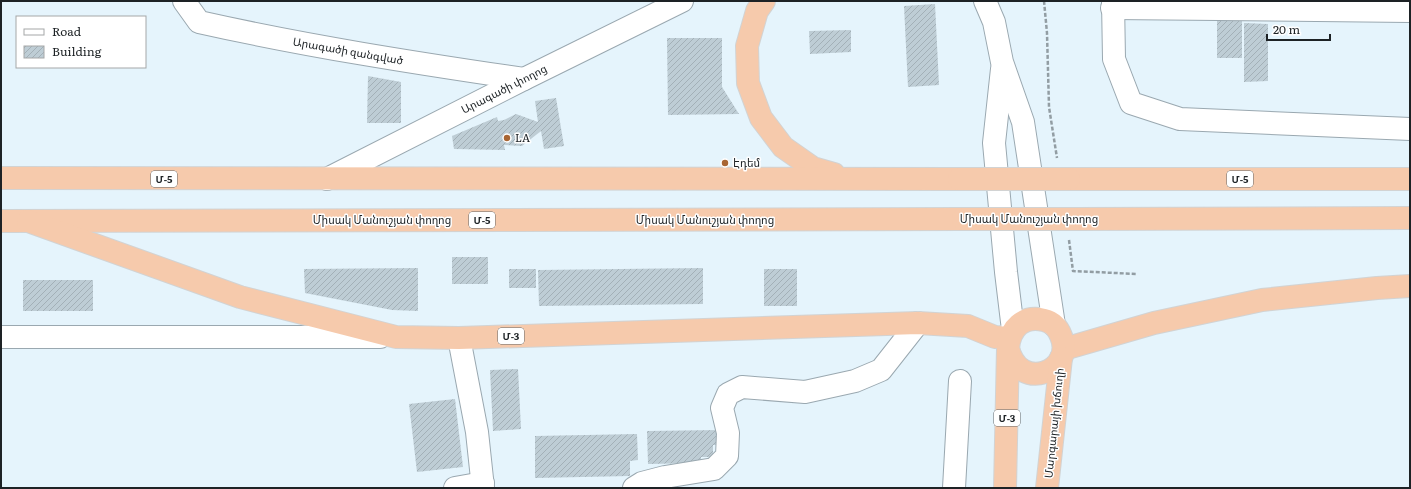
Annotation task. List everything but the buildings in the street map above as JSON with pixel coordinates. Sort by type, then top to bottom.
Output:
[{"type":"highway","points":[[764,1],[757,11],[747,46],[748,83],[761,118],[783,147],[801,160],[813,168],[848,179]]},
{"type":"highway","name":"Մ-5","points":[[1,178],[959,179],[1063,170],[1410,179]]},
{"type":"highway","name":"Միսակ Մանուշյան փողոց","points":[[1,221],[1410,218]]},
{"type":"highway","name":"Մ-3","points":[[28,221],[240,297],[396,336],[459,338],[918,323],[968,326],[995,337],[1010,339]]},
{"type":"highway","points":[[1062,353],[1154,323],[1262,300],[1410,286]]},
{"type":"highway","points":[[1010,339],[1020,324],[1028,320],[1037,318],[1046,320],[1054,325]]},
{"type":"highway","name":"Մարգարայի խճուղի","points":[[1047,488],[1063,340],[1060,332],[1054,325]]},
{"type":"highway","name":"Մարգարայի խճուղի","points":[[1010,339],[1010,356],[1015,364],[1022,370],[1031,373],[1040,374],[1049,371],[1056,365],[1062,353]]},
{"type":"highway","name":"Մարգարայի խճուղի","points":[[1005,488],[1010,339]]},
{"type":"street","name":"Արագածի զանգված","points":[[184,1],[199,22],[257,35],[468,71],[524,79]]},
{"type":"street","name":"Արագածի փողոց","points":[[327,179],[682,1]]},
{"type":"street","name":"Մարգարայի խճուղի","points":[[985,1],[994,22],[1002,62],[1023,122],[1054,325]]},
{"type":"street","points":[[1410,11],[1113,5],[1114,59],[1131,103],[1180,119],[1410,129]]},
{"type":"street","name":"Մարգարայի խճուղի","points":[[1002,62],[994,143],[1006,272],[1010,339]]},
{"type":"street","points":[[634,488],[642,483],[665,477],[714,469],[727,456],[728,433],[722,408],[728,394],[742,387],[805,392],[855,381],[881,370],[918,323]]},
{"type":"street","points":[[1,337],[396,336]]},
{"type":"street","points":[[455,488],[483,486],[477,432],[459,338]]},
{"type":"street","points":[[954,488],[960,381]]},
{"type":"path","points":[[1044,1],[1047,33],[1049,107],[1063,170]]},
{"type":"path","points":[[1069,240],[1073,271],[1137,274]]},
{"type":"place","name":"LA","points":[[507,138]]},
{"type":"place","name":"Էդեմ","points":[[725,163]]}]
